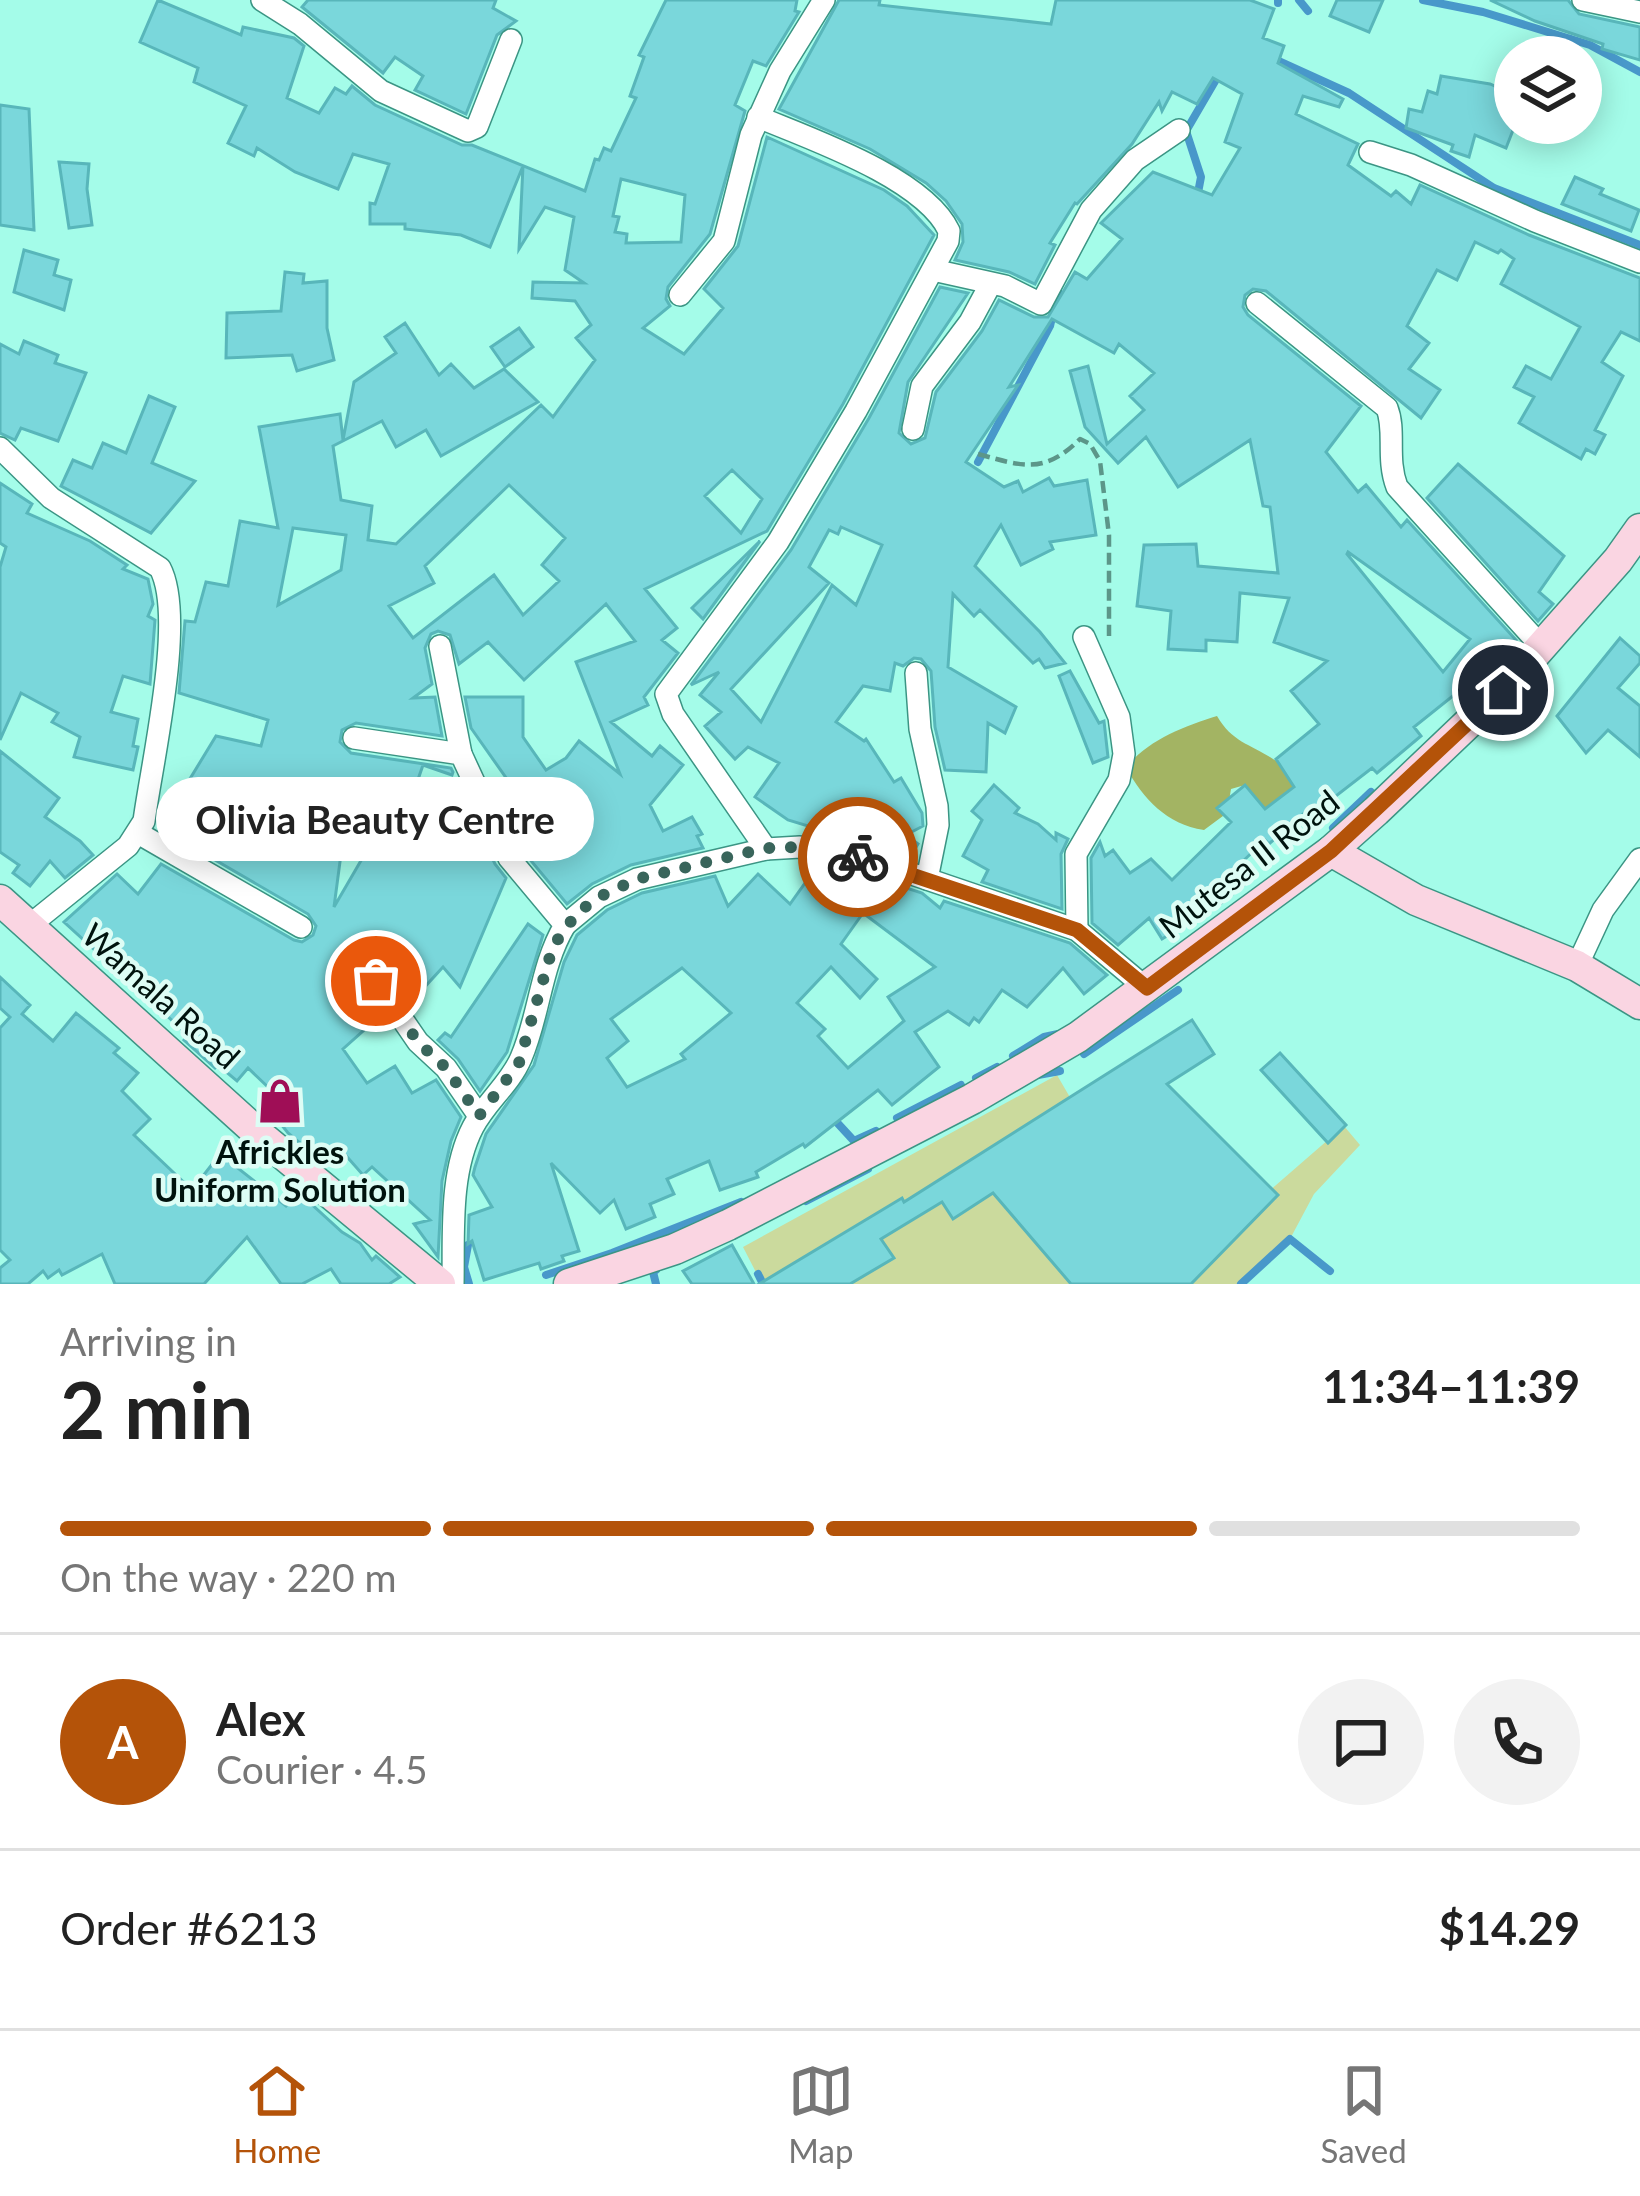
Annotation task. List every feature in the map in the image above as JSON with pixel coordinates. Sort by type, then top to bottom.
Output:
[{"type":"street","points":[[262,0],[300,24],[366,81],[462,130],[477,127],[512,40]]},
{"type":"street","points":[[680,295],[724,241],[745,150],[758,117],[824,0]]},
{"type":"street","points":[[1583,0],[1640,12]]},
{"type":"street","points":[[758,117],[876,169],[939,215],[949,237],[756,578],[665,694],[673,715],[766,848]]},
{"type":"street","points":[[933,270],[1005,286],[1041,304],[1091,210],[1135,160],[1179,130]]},
{"type":"street","points":[[1370,152],[1412,165],[1534,221],[1640,262]]},
{"type":"street","points":[[913,429],[922,386],[970,322],[990,285]]},
{"type":"street","points":[[1257,303],[1387,408],[1392,426],[1390,468],[1396,487],[1542,647]]},
{"type":"street","points":[[0,448],[51,498],[160,568],[168,584],[170,633],[144,820],[138,833],[30,926]]},
{"type":"street","name":"Mutesa II Road","points":[[569,1284],[675,1249],[784,1197],[1017,1074],[1147,988],[1331,851],[1431,761],[1542,647],[1640,530]]},
{"type":"street","points":[[1077,930],[1076,854],[1122,770],[1123,739],[1109,689],[1084,638]]},
{"type":"street","points":[[440,646],[461,754],[509,858],[566,925]]},
{"type":"street","points":[[916,673],[920,729],[937,806],[927,879]]},
{"type":"street","points":[[354,738],[461,754]]},
{"type":"street","points":[[138,833],[301,927]]},
{"type":"street","points":[[453,1284],[457,1189],[468,1138],[519,1063],[542,977],[566,925],[599,897],[637,879],[766,848],[835,851],[1077,930],[1147,988]]},
{"type":"street","points":[[1331,851],[1416,899],[1577,966],[1640,1004]]},
{"type":"street","points":[[1577,966],[1604,910],[1640,859]]},
{"type":"street","name":"Wamala Road","points":[[0,900],[279,1152],[440,1284]]},
{"type":"street","points":[[376,981],[418,1042],[446,1068],[479,1116]]},
{"type":"path","points":[[981,455],[1019,466],[1043,464],[1063,456],[1080,440],[1090,444],[1100,461],[1109,535],[1109,689]]},
{"type":"green space","points":[[1217,716],[1235,737],[1276,761],[1297,780],[1290,800],[1266,812],[1245,785],[1231,789],[1227,813],[1204,830],[1178,822],[1158,808],[1126,768],[1156,742]]},
{"type":"green space","points":[[1057,1075],[1075,1106],[1269,1191],[1344,1126],[1360,1145],[1314,1194],[1290,1239],[1241,1284],[762,1284],[743,1247]]},
{"type":"building","points":[[158,0],[241,35],[243,27],[294,38],[304,46],[287,98],[319,113],[335,88],[346,94],[352,86],[375,105],[462,145],[472,145],[585,191],[595,159],[599,160],[604,148],[611,151],[636,98],[630,96],[644,57],[639,55],[666,0],[797,0],[795,11],[799,12],[766,66],[753,61],[735,105],[745,111],[710,234],[668,287],[670,306],[643,328],[684,354],[723,308],[704,289],[738,246],[767,137],[884,190],[934,235],[843,404],[767,531],[645,589],[677,628],[662,640],[678,653],[644,697],[648,705],[611,722],[652,756],[660,746],[683,765],[650,805],[663,831],[692,817],[702,834],[697,836],[703,848],[631,865],[592,884],[567,904],[522,850],[493,789],[509,782],[471,728],[465,697],[523,697],[523,737],[546,770],[566,758],[579,741],[620,774],[576,662],[635,641],[606,604],[524,680],[488,642],[459,664],[450,635],[431,634],[425,648],[432,684],[413,698],[435,697],[442,736],[356,723],[342,730],[340,742],[351,753],[451,768],[453,772],[423,765],[412,797],[350,786],[334,907],[398,797],[438,816],[466,801],[506,878],[460,987],[443,967],[410,1003],[388,972],[369,968],[361,983],[381,1015],[343,1049],[367,1083],[395,1066],[412,1093],[436,1080],[461,1117],[442,1181],[438,1257],[414,1224],[430,1220],[372,1167],[363,1175],[341,1150],[326,1165],[288,1133],[277,1119],[291,1109],[248,1068],[237,1081],[218,1065],[215,1068],[184,1040],[188,1035],[64,922],[117,874],[138,894],[161,864],[294,940],[302,942],[313,935],[316,926],[308,914],[160,828],[216,736],[261,746],[268,720],[179,693],[185,621],[195,622],[206,582],[228,586],[240,521],[278,528],[259,427],[340,414],[343,440],[354,382],[396,353],[385,337],[405,323],[439,375],[451,364],[474,388],[504,369],[538,402],[441,456],[426,430],[396,447],[382,421],[333,446],[341,500],[372,506],[368,540],[396,544],[541,405],[553,417],[595,360],[576,338],[591,325],[575,301],[532,298],[533,282],[584,283],[565,270],[574,217],[545,207],[519,249],[523,166],[490,247],[461,235],[405,229],[405,224],[370,224],[370,203],[375,204],[389,164],[353,154],[338,189],[295,172],[257,148],[254,156],[228,143],[246,106],[194,82],[198,68],[140,42]],"holes":[[[621,179],[685,195],[681,242],[626,243],[627,234],[615,232],[619,217],[613,216]],[[732,470],[762,499],[741,533],[705,496]],[[509,485],[565,538],[542,565],[559,581],[523,615],[494,575],[413,638],[389,606],[434,583],[425,566]],[[293,528],[346,535],[341,570],[278,605]]]},
{"type":"building","points":[[308,0],[496,0],[493,8],[516,21],[497,35],[466,114],[415,90],[423,76],[395,57],[383,73],[302,7]]},
{"type":"building","points":[[839,0],[880,0],[879,5],[1051,24],[1056,0],[1250,0],[1274,9],[1263,38],[1284,46],[1278,63],[1343,99],[1339,107],[1303,96],[1296,114],[1358,144],[1348,165],[1391,196],[1396,191],[1411,204],[1420,185],[1529,235],[1640,278],[1640,341],[1621,332],[1602,362],[1623,376],[1595,430],[1605,435],[1595,454],[1586,449],[1581,459],[1519,423],[1534,397],[1514,387],[1526,366],[1551,379],[1580,327],[1501,284],[1514,259],[1501,250],[1498,253],[1475,242],[1457,280],[1437,270],[1407,326],[1429,343],[1409,369],[1440,390],[1421,418],[1266,291],[1253,289],[1245,295],[1243,307],[1248,315],[1361,406],[1326,452],[1358,492],[1366,485],[1401,527],[1407,520],[1516,640],[1475,688],[1469,683],[1414,727],[1421,736],[1377,773],[1372,768],[1314,813],[1310,808],[1269,844],[1265,840],[1239,865],[1251,879],[1162,939],[1149,918],[1118,945],[1092,923],[1091,858],[1100,842],[1105,856],[1113,850],[1130,873],[1151,859],[1172,880],[1231,822],[1217,808],[1245,785],[1265,809],[1294,787],[1276,759],[1319,724],[1291,691],[1327,661],[1274,642],[1289,598],[1240,593],[1237,642],[1206,640],[1206,651],[1168,649],[1171,611],[1137,606],[1144,545],[1196,544],[1198,566],[1278,573],[1270,507],[1263,506],[1250,440],[1178,487],[1146,437],[1118,463],[1085,427],[1070,371],[1088,366],[1107,444],[1144,410],[1130,396],[1154,373],[1119,344],[1114,353],[1052,319],[1009,387],[1018,385],[966,462],[1004,487],[1018,481],[1023,492],[1049,478],[1054,486],[1087,480],[1096,535],[1050,542],[1053,549],[1021,565],[1001,525],[975,566],[1065,663],[1045,668],[1039,659],[1033,663],[980,610],[974,616],[953,594],[948,667],[1016,707],[1005,733],[988,723],[986,772],[945,770],[935,727],[931,671],[921,659],[903,666],[895,663],[890,691],[863,686],[836,722],[866,739],[894,782],[901,778],[922,813],[923,826],[906,835],[918,844],[910,857],[788,820],[755,797],[779,763],[748,747],[735,759],[705,726],[721,712],[700,695],[719,672],[691,685],[791,550],[940,287],[968,293],[908,382],[899,433],[911,444],[925,438],[936,392],[999,300],[1034,317],[1048,317],[1075,272],[1087,279],[1122,239],[1101,223],[1153,172],[1212,195],[1240,148],[1225,142],[1242,94],[1213,78],[1197,104],[1172,92],[1162,111],[1159,102],[1132,144],[1075,203],[1050,243],[1055,245],[1035,284],[1009,272],[955,260],[963,242],[962,224],[926,183],[870,149],[779,109]],"holes":[[[841,527],[882,545],[856,605],[832,585],[761,722],[731,689],[829,583],[809,567],[829,530],[838,534]],[[1347,554],[1470,639],[1443,672]]]},
{"type":"building","points":[[1337,0],[1383,0],[1369,32],[1330,16]]},
{"type":"building","points":[[1490,0],[1568,0],[1579,14],[1640,27],[1640,60],[1602,49],[1602,36],[1579,36]]},
{"type":"building","points":[[1441,76],[1494,86],[1494,143],[1475,135],[1469,157],[1451,151],[1453,145],[1406,128],[1409,109],[1422,112],[1428,91],[1437,94]]},
{"type":"building","points":[[0,105],[29,109],[34,230],[0,225]]},
{"type":"building","points":[[59,162],[89,164],[92,225],[69,228]]},
{"type":"building","points":[[1575,177],[1603,189],[1600,194],[1639,210],[1631,231],[1562,204]]},
{"type":"building","points":[[24,250],[58,260],[54,275],[71,280],[64,310],[14,292]]},
{"type":"building","points":[[285,272],[304,274],[303,283],[327,281],[327,328],[334,360],[297,371],[292,355],[226,358],[227,313],[281,311]]},
{"type":"building","points":[[519,328],[533,347],[505,367],[491,347]]},
{"type":"building","points":[[24,341],[58,355],[55,363],[86,373],[58,441],[21,428],[15,440],[0,433],[0,344],[19,354]]},
{"type":"building","points":[[149,396],[175,407],[152,463],[195,481],[151,533],[61,486],[73,460],[92,468],[103,443],[126,453]]},
{"type":"building","points":[[1458,464],[1564,556],[1539,592],[1553,604],[1538,621],[1427,498]]},
{"type":"building","points":[[0,483],[32,504],[27,513],[90,541],[127,565],[123,569],[148,579],[153,604],[148,616],[155,620],[150,684],[123,676],[111,712],[138,719],[133,770],[74,757],[80,737],[52,722],[58,713],[21,693],[0,740],[0,567],[6,547],[0,543]]},
{"type":"building","points":[[760,541],[703,619],[692,608]]},
{"type":"building","points":[[1620,638],[1640,656],[1640,663],[1618,688],[1640,706],[1640,757],[1608,730],[1586,753],[1557,716]]},
{"type":"building","points":[[1070,671],[1099,723],[1104,721],[1108,757],[1093,763],[1059,676]]},
{"type":"building","points":[[0,751],[59,798],[45,817],[93,855],[65,878],[50,861],[30,886],[13,873],[19,865],[0,852]]},
{"type":"building","points":[[994,785],[1019,808],[1015,813],[1056,840],[1056,833],[1068,839],[1061,854],[1062,909],[982,882],[988,870],[963,856],[982,820],[972,811]]},
{"type":"building","points":[[818,865],[861,873],[922,893],[940,908],[944,901],[1070,943],[1107,975],[1084,994],[1063,968],[1027,1007],[1002,990],[979,1022],[974,1018],[969,1025],[948,1011],[915,1032],[939,1067],[892,1105],[878,1090],[805,1147],[756,1172],[758,1177],[720,1190],[709,1161],[667,1179],[674,1194],[650,1204],[655,1217],[626,1229],[614,1200],[600,1213],[551,1163],[579,1251],[541,1269],[539,1263],[484,1280],[472,1241],[468,1244],[469,1215],[492,1207],[473,1175],[475,1167],[486,1134],[534,1065],[564,962],[577,935],[607,910],[642,893],[715,876],[728,906],[758,874],[790,904]],"holes":[[[863,913],[935,967],[888,997],[904,1021],[848,1068],[818,1036],[825,1029],[797,1003],[831,967],[860,998],[877,979],[841,944]],[[682,968],[731,1013],[681,1054],[685,1059],[627,1087],[607,1058],[628,1041],[611,1019]]]},
{"type":"building","points":[[528,924],[543,935],[507,1052],[480,1091],[438,1040],[445,1033],[451,1037]]},
{"type":"building","points":[[0,977],[30,1005],[22,1014],[53,1041],[76,1013],[119,1048],[114,1053],[138,1073],[122,1091],[150,1119],[134,1135],[192,1190],[220,1154],[286,1206],[298,1192],[360,1243],[372,1260],[376,1256],[400,1277],[389,1284],[341,1284],[331,1269],[302,1284],[281,1284],[247,1237],[204,1284],[115,1284],[102,1254],[62,1275],[59,1270],[48,1278],[43,1271],[28,1284],[0,1284],[0,1268],[10,1260],[0,1250],[0,1028],[10,1017],[0,1008]]},
{"type":"building","points":[[1192,1020],[1214,1054],[1167,1084],[1278,1195],[1191,1284],[1071,1284],[993,1193],[953,1219],[942,1202],[881,1239],[894,1258],[850,1284],[759,1284],[902,1198],[904,1202]]},
{"type":"building","points":[[1280,1053],[1346,1125],[1328,1143],[1261,1070]]},
{"type":"building","points":[[732,1245],[754,1284],[692,1284],[683,1271]]},
{"type":"waterway","points":[[1299,0],[1308,11]]},
{"type":"waterway","points":[[1423,0],[1483,12],[1590,45],[1640,72]]},
{"type":"waterway","points":[[1274,59],[1349,93],[1494,188],[1640,245]]},
{"type":"waterway","points":[[1197,198],[1201,177],[1186,131],[1221,71]]},
{"type":"waterway","points":[[978,462],[1050,326],[1058,291]]},
{"type":"waterway","points":[[1333,828],[1371,792]]},
{"type":"waterway","points":[[1084,1054],[1178,990]]},
{"type":"waterway","points":[[1013,1056],[1058,1034]]},
{"type":"waterway","points":[[976,1078],[997,1067]]},
{"type":"waterway","points":[[1038,1075],[1060,1071]]},
{"type":"waterway","points":[[897,1118],[961,1085]]},
{"type":"waterway","points":[[831,1116],[854,1141],[876,1131]]},
{"type":"waterway","points":[[806,1201],[868,1169]]},
{"type":"waterway","points":[[546,1275],[741,1202]]},
{"type":"waterway","points":[[1241,1284],[1290,1239],[1330,1271]]},
{"type":"waterway","points":[[468,1245],[464,1267],[469,1284]]},
{"type":"waterway","points":[[656,1270],[656,1284]]},
{"type":"waterway","points":[[758,1274],[763,1284]]},
{"type":"way so far","points":[[376,981],[418,1042],[446,1068],[479,1116],[519,1063],[553,946],[577,913],[599,897],[637,879],[766,848],[800,847],[858,857]]},
{"type":"place","name":"Olivia Beauty Centre","points":[[376,981]]},
{"type":"place","name":"Africkles Uniform Solution","points":[[280,1101]]},
{"type":"route","points":[[858,857],[1077,930],[1147,988],[1331,851],[1503,690]]}]
